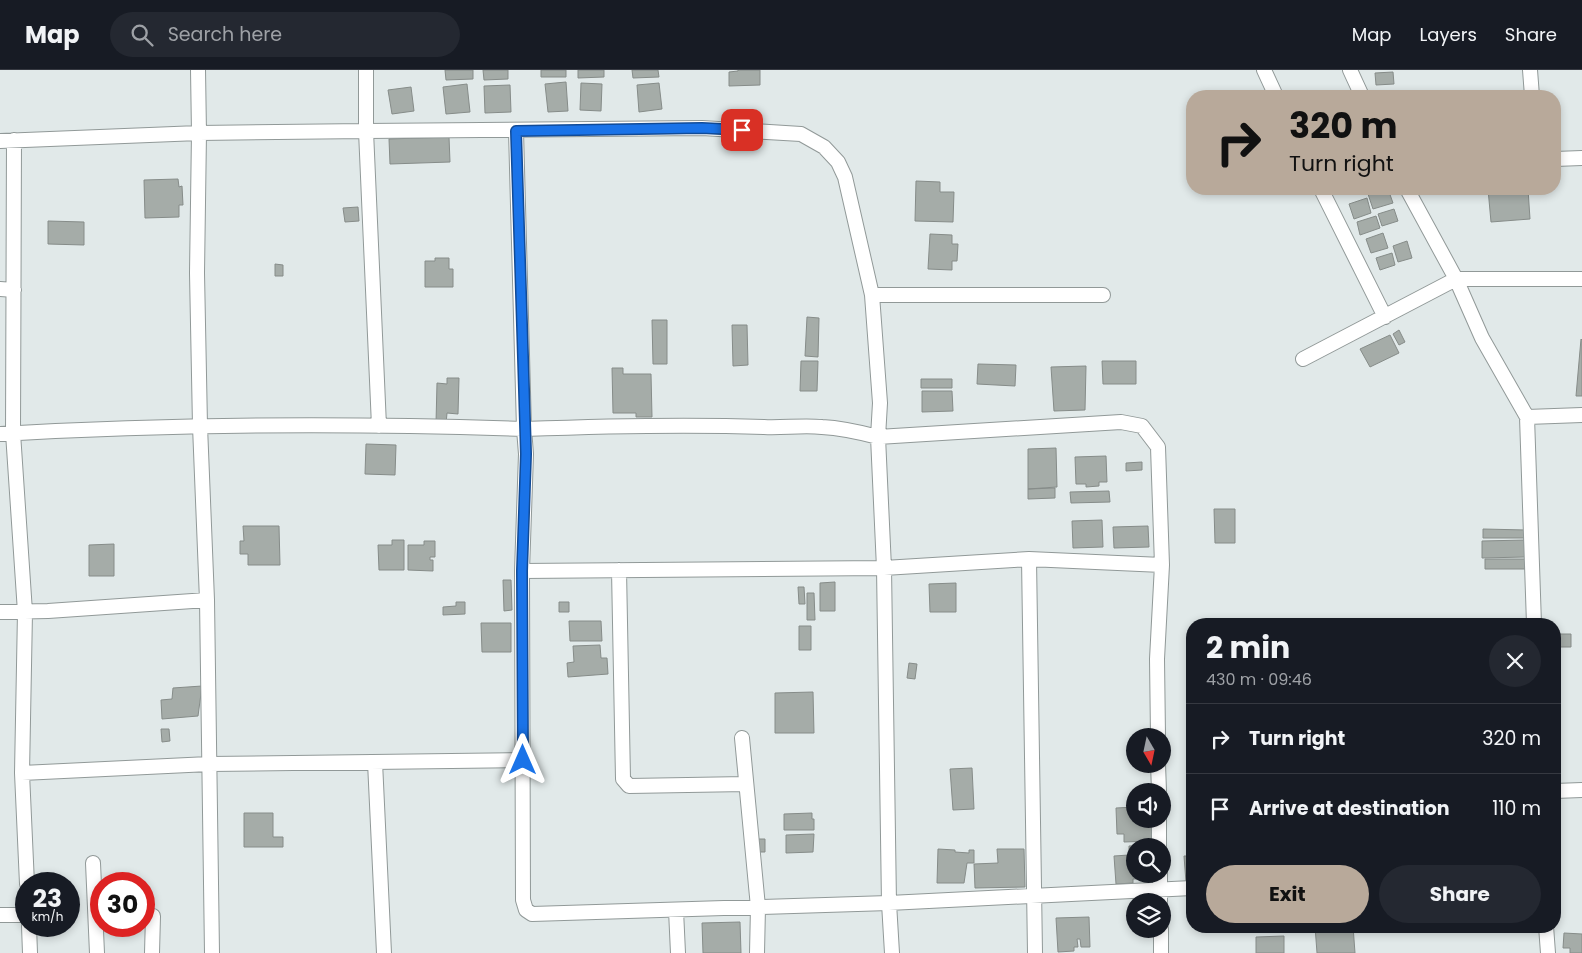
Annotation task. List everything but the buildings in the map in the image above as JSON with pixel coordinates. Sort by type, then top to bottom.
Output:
[{"type":"street","points":[[198,70],[197,273],[200,426],[207,600],[212,953]]},
{"type":"street","points":[[366,70],[366,132],[379,426]]},
{"type":"street","points":[[1264,70],[1273,90]]},
{"type":"street","points":[[1350,70],[1359,90]]},
{"type":"street","points":[[1530,70],[1532,90]]},
{"type":"street","points":[[0,141],[199,133],[702,128],[801,134],[824,147],[838,162],[845,177],[872,294],[880,403],[878,437],[884,568],[889,903],[892,953]]},
{"type":"street","points":[[516,131],[526,454],[522,571],[523,900],[526,910],[532,914],[889,903],[1034,896],[1126,896]]},
{"type":"street","points":[[14,140],[7,290],[7,434],[25,612],[22,773],[26,872]]},
{"type":"street","points":[[1561,158],[1582,158]]},
{"type":"street","points":[[1324,195],[1385,317]]},
{"type":"street","points":[[1410,195],[1456,280],[1482,338],[1527,418],[1534,618]]},
{"type":"street","points":[[1303,359],[1456,280],[1582,279]]},
{"type":"street","points":[[872,294],[1103,295]]},
{"type":"street","points":[[1527,418],[1582,415]]},
{"type":"street","points":[[7,434],[200,426],[379,426],[524,429],[683,425],[785,428],[820,426],[843,428],[878,437],[1121,422],[1142,426],[1158,447],[1162,565],[1157,659],[1158,728]]},
{"type":"street","points":[[522,571],[884,568],[1029,559],[1162,565]]},
{"type":"street","points":[[1029,559],[1036,953]]},
{"type":"street","points":[[619,570],[623,779],[629,786],[746,784]]},
{"type":"street","points":[[0,612],[207,600]]},
{"type":"street","points":[[742,738],[758,907],[757,953]]},
{"type":"street","points":[[22,773],[210,764],[523,760]]},
{"type":"street","points":[[375,762],[384,953]]},
{"type":"street","points":[[1561,791],[1582,790]]},
{"type":"street","points":[[93,863],[96,953]]},
{"type":"street","points":[[1171,893],[1186,890]]},
{"type":"street","points":[[676,910],[678,953]]},
{"type":"street","points":[[0,915],[15,915]]},
{"type":"street","points":[[1547,933],[1548,953]]},
{"type":"street","points":[[29,937],[30,953]]},
{"type":"street","points":[[152,937],[152,953]]},
{"type":"street","points":[[1160,938],[1161,953]]},
{"type":"route","points":[[523,760],[522,571],[526,454],[516,131],[702,128],[742,130]]}]
